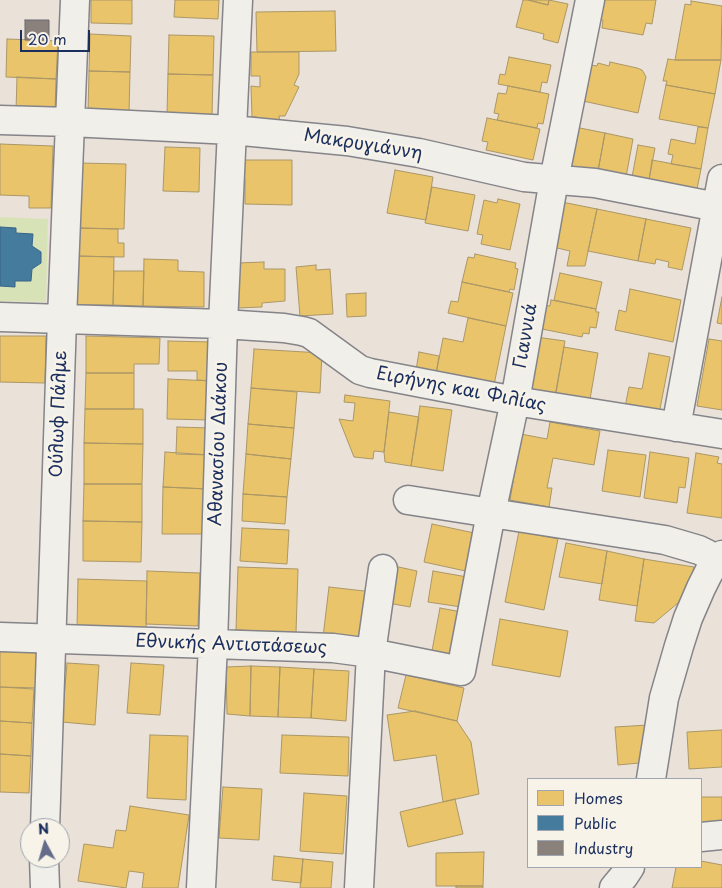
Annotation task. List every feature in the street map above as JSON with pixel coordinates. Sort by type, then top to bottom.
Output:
[{"type":"street","name":"Ούλωφ Πάλμε","points":[[45,818],[75,0]]},
{"type":"street","name":"Αθανασίου Διάκου","points":[[201,888],[238,0]]},
{"type":"street","name":"Γιαννιά","points":[[460,671],[515,401],[554,180],[590,0]]},
{"type":"street","name":"Μακρυγιάννη","points":[[0,120],[232,130],[306,136],[384,146],[524,178],[595,183],[719,207]]},
{"type":"street","points":[[676,427],[719,207],[722,179]]},
{"type":"street","name":"Ειρήνης και Φιλίας","points":[[0,317],[223,324],[284,328],[309,333],[360,370],[370,373],[515,401],[722,434]]},
{"type":"street","points":[[408,500],[665,540],[720,558],[710,572],[694,604],[679,646],[664,698],[651,778]]},
{"type":"street","points":[[359,888],[371,653],[383,569]]},
{"type":"street","name":"Εθνικής Αντιστάσεως","points":[[0,637],[326,648],[371,653],[460,671]]},
{"type":"street","points":[[702,837],[722,835]]},
{"type":"street","points":[[44,868],[45,888]]},
{"type":"street","points":[[614,888],[629,868]]},
{"type":"green space","points":[[0,217],[48,219],[46,302],[0,301]]},
{"type":"building: Homes","points":[[91,0],[132,0],[132,24],[91,23]]},
{"type":"building: Homes","points":[[175,0],[219,0],[218,19],[174,17]]},
{"type":"building: Homes","points":[[523,0],[548,5],[549,0],[568,4],[558,43],[543,39],[544,34],[516,27]]},
{"type":"building: Homes","points":[[528,0],[549,0],[548,5]]},
{"type":"building: Homes","points":[[603,0],[656,0],[652,24],[646,23],[643,35],[602,28],[603,20],[600,19]]},
{"type":"building: Homes","points":[[691,1],[722,6],[721,60],[675,60],[685,4],[691,5]]},
{"type":"building: Homes","points":[[335,11],[336,51],[257,52],[256,12]]},
{"type":"building: Homes","points":[[90,34],[131,36],[130,72],[89,71]]},
{"type":"building: Homes","points":[[169,35],[214,36],[213,75],[168,74]]},
{"type":"building: Homes","points":[[7,39],[58,41],[56,79],[6,77]]},
{"type":"building: Homes","points":[[251,52],[299,52],[299,74],[294,85],[299,87],[285,116],[279,116],[280,122],[257,122],[257,117],[252,117],[251,86],[260,87],[260,76],[251,76]]},
{"type":"building: Homes","points":[[509,57],[551,65],[547,83],[542,82],[540,92],[498,84],[500,74],[505,75]]},
{"type":"building: Homes","points":[[668,59],[721,60],[715,94],[666,85],[667,81],[663,81]]},
{"type":"building: Homes","points":[[610,62],[637,68],[644,73],[646,77],[638,113],[583,101],[591,65],[597,66],[598,63],[609,66]]},
{"type":"building: Homes","points":[[89,71],[130,72],[129,113],[88,112]]},
{"type":"building: Homes","points":[[168,74],[213,75],[212,116],[167,115]]},
{"type":"building: Homes","points":[[17,77],[56,79],[55,112],[16,111]]},
{"type":"building: Homes","points":[[666,85],[715,94],[708,128],[659,119]]},
{"type":"building: Homes","points":[[508,86],[549,94],[543,124],[538,123],[537,128],[497,120],[499,114],[494,113],[498,93],[506,94]]},
{"type":"building: Homes","points":[[487,118],[540,129],[533,160],[486,150],[488,142],[482,141]]},
{"type":"building: Homes","points":[[575,127],[605,133],[598,171],[567,165]]},
{"type":"building: Homes","points":[[698,127],[708,128],[701,169],[671,164],[673,155],[668,154],[671,139],[695,144]]},
{"type":"building: Homes","points":[[605,133],[633,139],[626,177],[598,171]]},
{"type":"building: Homes","points":[[0,144],[53,146],[51,208],[29,208],[29,196],[0,195]]},
{"type":"building: Homes","points":[[638,145],[655,148],[649,180],[632,177]]},
{"type":"building: Homes","points":[[165,147],[200,148],[199,192],[163,191]]},
{"type":"building: Homes","points":[[239,160],[292,160],[292,205],[245,204],[245,179],[239,179]]},
{"type":"building: Homes","points":[[652,160],[701,169],[697,189],[649,180]]},
{"type":"building: Homes","points":[[79,163],[126,164],[124,229],[78,228]]},
{"type":"building: Homes","points":[[395,170],[433,177],[426,220],[387,213]]},
{"type":"building: Homes","points":[[432,187],[475,195],[468,231],[425,223]]},
{"type":"building: Homes","points":[[498,199],[520,204],[510,250],[481,244],[483,235],[477,234],[484,200],[497,203]]},
{"type":"building: Homes","points":[[562,202],[597,209],[585,266],[567,266],[570,251],[553,247]]},
{"type":"building: Homes","points":[[597,209],[646,219],[638,261],[588,251]]},
{"type":"building: Homes","points":[[646,219],[691,228],[682,270],[668,267],[669,262],[656,259],[655,264],[638,261]]},
{"type":"building: Homes","points":[[78,228],[118,229],[118,243],[124,243],[124,257],[77,256]]},
{"type":"building: Homes","points":[[475,254],[516,263],[515,268],[518,269],[514,290],[510,289],[509,292],[462,282],[468,257],[474,258]]},
{"type":"building: Homes","points":[[77,256],[114,257],[113,305],[76,305]]},
{"type":"building: Homes","points":[[144,259],[178,260],[178,271],[204,272],[204,307],[143,306]]},
{"type":"building: Homes","points":[[264,262],[264,269],[285,269],[285,301],[262,303],[262,307],[238,308],[237,263]]},
{"type":"building: Homes","points":[[316,265],[316,270],[330,269],[333,314],[300,316],[296,267]]},
{"type":"building: Homes","points":[[114,271],[144,271],[143,306],[113,305]]},
{"type":"building: Homes","points":[[560,273],[602,282],[596,309],[554,300]]},
{"type":"building: Homes","points":[[462,282],[513,293],[506,326],[448,313],[451,301],[458,302]]},
{"type":"building: Homes","points":[[630,289],[681,300],[673,342],[615,330],[619,310],[626,312]]},
{"type":"building: Homes","points":[[366,293],[366,316],[347,317],[346,294]]},
{"type":"building: Homes","points":[[722,297],[722,324],[717,323]]},
{"type":"building: Homes","points":[[551,300],[596,309],[596,312],[599,312],[596,328],[590,327],[589,334],[583,333],[582,337],[542,329],[543,305],[550,306]]},
{"type":"building: Homes","points":[[468,318],[506,326],[494,385],[436,374],[443,338],[463,342]]},
{"type":"building: Homes","points":[[0,336],[46,336],[45,383],[0,382]]},
{"type":"building: Homes","points":[[86,336],[160,338],[159,364],[134,364],[134,373],[86,373]]},
{"type":"building: Homes","points":[[536,337],[565,341],[555,396],[526,391]]},
{"type":"building: Homes","points":[[709,339],[722,341],[722,410],[697,406]]},
{"type":"building: Homes","points":[[168,341],[213,342],[212,381],[197,380],[197,371],[168,371]]},
{"type":"building: Homes","points":[[564,347],[598,353],[590,399],[556,393]]},
{"type":"building: Homes","points":[[254,349],[322,353],[320,393],[251,388]]},
{"type":"building: Homes","points":[[419,352],[439,356],[436,374],[416,370]]},
{"type":"building: Homes","points":[[649,353],[670,357],[659,414],[625,407],[629,387],[642,389]]},
{"type":"building: Homes","points":[[86,373],[134,373],[134,409],[85,409]]},
{"type":"building: Homes","points":[[168,379],[212,381],[210,420],[167,419]]},
{"type":"building: Homes","points":[[251,388],[297,392],[294,428],[248,424]]},
{"type":"building: Homes","points":[[345,395],[390,401],[384,452],[374,451],[373,459],[354,457],[339,419],[353,421],[355,403],[344,402]]},
{"type":"building: Homes","points":[[420,406],[452,410],[443,471],[411,466]]},
{"type":"building: Homes","points":[[85,409],[143,409],[143,444],[84,443]]},
{"type":"building: Homes","points":[[389,412],[419,417],[411,466],[385,462],[384,452]]},
{"type":"building: Homes","points":[[550,422],[600,431],[594,465],[553,458],[547,488],[552,488],[549,507],[510,500],[521,434],[547,439]]},
{"type":"building: Homes","points":[[248,424],[294,428],[291,459],[246,454]]},
{"type":"building: Homes","points":[[177,427],[211,428],[210,455],[176,454]]},
{"type":"building: Homes","points":[[84,443],[143,444],[142,484],[84,484]]},
{"type":"building: Homes","points":[[608,450],[646,455],[640,497],[602,491]]},
{"type":"building: Homes","points":[[165,452],[210,455],[208,489],[163,487]]},
{"type":"building: Homes","points":[[650,452],[689,458],[685,488],[679,487],[677,503],[644,498]]},
{"type":"building: Homes","points":[[696,453],[719,457],[717,463],[722,464],[722,518],[687,513]]},
{"type":"building: Homes","points":[[246,454],[291,459],[287,497],[243,494]]},
{"type":"building: Homes","points":[[84,484],[142,484],[142,522],[83,521]]},
{"type":"building: Homes","points":[[163,487],[208,489],[206,534],[162,534]]},
{"type":"building: Homes","points":[[243,494],[287,497],[285,524],[242,521]]},
{"type":"building: Homes","points":[[83,521],[142,522],[141,562],[83,561]]},
{"type":"building: Homes","points":[[432,524],[479,534],[470,572],[424,562]]},
{"type":"building: Homes","points":[[242,528],[289,530],[287,564],[240,561]]},
{"type":"building: Homes","points":[[519,531],[558,539],[544,610],[505,602]]},
{"type":"building: Homes","points":[[566,543],[607,551],[602,584],[559,577]]},
{"type":"building: Homes","points":[[607,551],[644,559],[637,606],[599,600]]},
{"type":"building: Homes","points":[[644,559],[694,567],[690,593],[654,623],[635,621]]},
{"type":"building: Homes","points":[[394,566],[417,571],[410,607],[388,603]]},
{"type":"building: Homes","points":[[238,567],[298,569],[296,633],[236,630]]},
{"type":"building: Homes","points":[[147,571],[200,573],[198,626],[146,624]]},
{"type":"building: Homes","points":[[433,571],[473,578],[468,608],[428,602]]},
{"type":"building: Homes","points":[[78,579],[147,581],[146,631],[77,629]]},
{"type":"building: Homes","points":[[329,587],[373,592],[368,642],[323,637]]},
{"type":"building: Homes","points":[[440,608],[467,613],[458,661],[431,656]]},
{"type":"building: Homes","points":[[500,619],[568,631],[560,677],[492,665]]},
{"type":"building: Homes","points":[[0,650],[42,652],[41,688],[0,687]]},
{"type":"building: Homes","points":[[67,663],[99,665],[95,725],[62,722]]},
{"type":"building: Homes","points":[[131,663],[164,665],[160,715],[127,713]]},
{"type":"building: Homes","points":[[251,666],[250,716],[227,714],[226,667]]},
{"type":"building: Homes","points":[[251,666],[280,667],[278,717],[250,716]]},
{"type":"building: Homes","points":[[280,667],[314,669],[311,718],[278,717]]},
{"type":"building: Homes","points":[[314,669],[349,671],[346,721],[311,718]]},
{"type":"building: Homes","points":[[406,675],[464,688],[457,721],[398,708]]},
{"type":"building: Homes","points":[[0,687],[34,689],[32,723],[0,721]]},
{"type":"building: Homes","points":[[415,711],[457,721],[471,742],[479,794],[443,802],[436,755],[394,761],[387,715]]},
{"type":"building: Homes","points":[[0,721],[32,723],[31,756],[0,754]]},
{"type":"building: Homes","points":[[648,725],[650,762],[618,765],[615,727]]},
{"type":"building: Homes","points":[[722,730],[722,767],[689,769],[687,732]]},
{"type":"building: Homes","points":[[150,735],[188,736],[186,800],[147,798]]},
{"type":"building: Homes","points":[[282,735],[349,737],[348,776],[280,773]]},
{"type":"building: Homes","points":[[0,754],[31,756],[29,793],[0,792]]},
{"type":"building: Homes","points":[[223,787],[262,789],[259,840],[219,838]]},
{"type":"building: Homes","points":[[304,793],[347,796],[343,854],[300,851]]},
{"type":"building: Homes","points":[[702,797],[722,797],[722,828],[702,828]]},
{"type":"building: Homes","points":[[455,799],[463,834],[408,847],[400,812]]},
{"type":"building: Homes","points":[[130,806],[189,815],[178,888],[142,888],[144,873],[129,871],[126,888],[78,881],[84,844],[113,848],[116,830],[126,831]]},
{"type":"building: Homes","points":[[484,852],[483,886],[436,886],[436,853]]},
{"type":"building: Homes","points":[[274,856],[303,859],[301,883],[272,880]]},
{"type":"building: Homes","points":[[303,859],[333,862],[331,888],[300,888]]},
{"type":"building: Homes","points":[[702,861],[722,865],[722,888],[672,888],[676,868],[702,868]]},
{"type":"building: Homes","points":[[456,886],[483,886],[483,888],[456,888]]},
{"type":"building: Public","points":[[0,227],[16,228],[16,233],[33,234],[32,246],[41,252],[41,263],[32,269],[31,281],[15,281],[15,287],[0,286]]},
{"type":"building: Industry","points":[[25,20],[49,20],[49,40],[25,40]]}]
